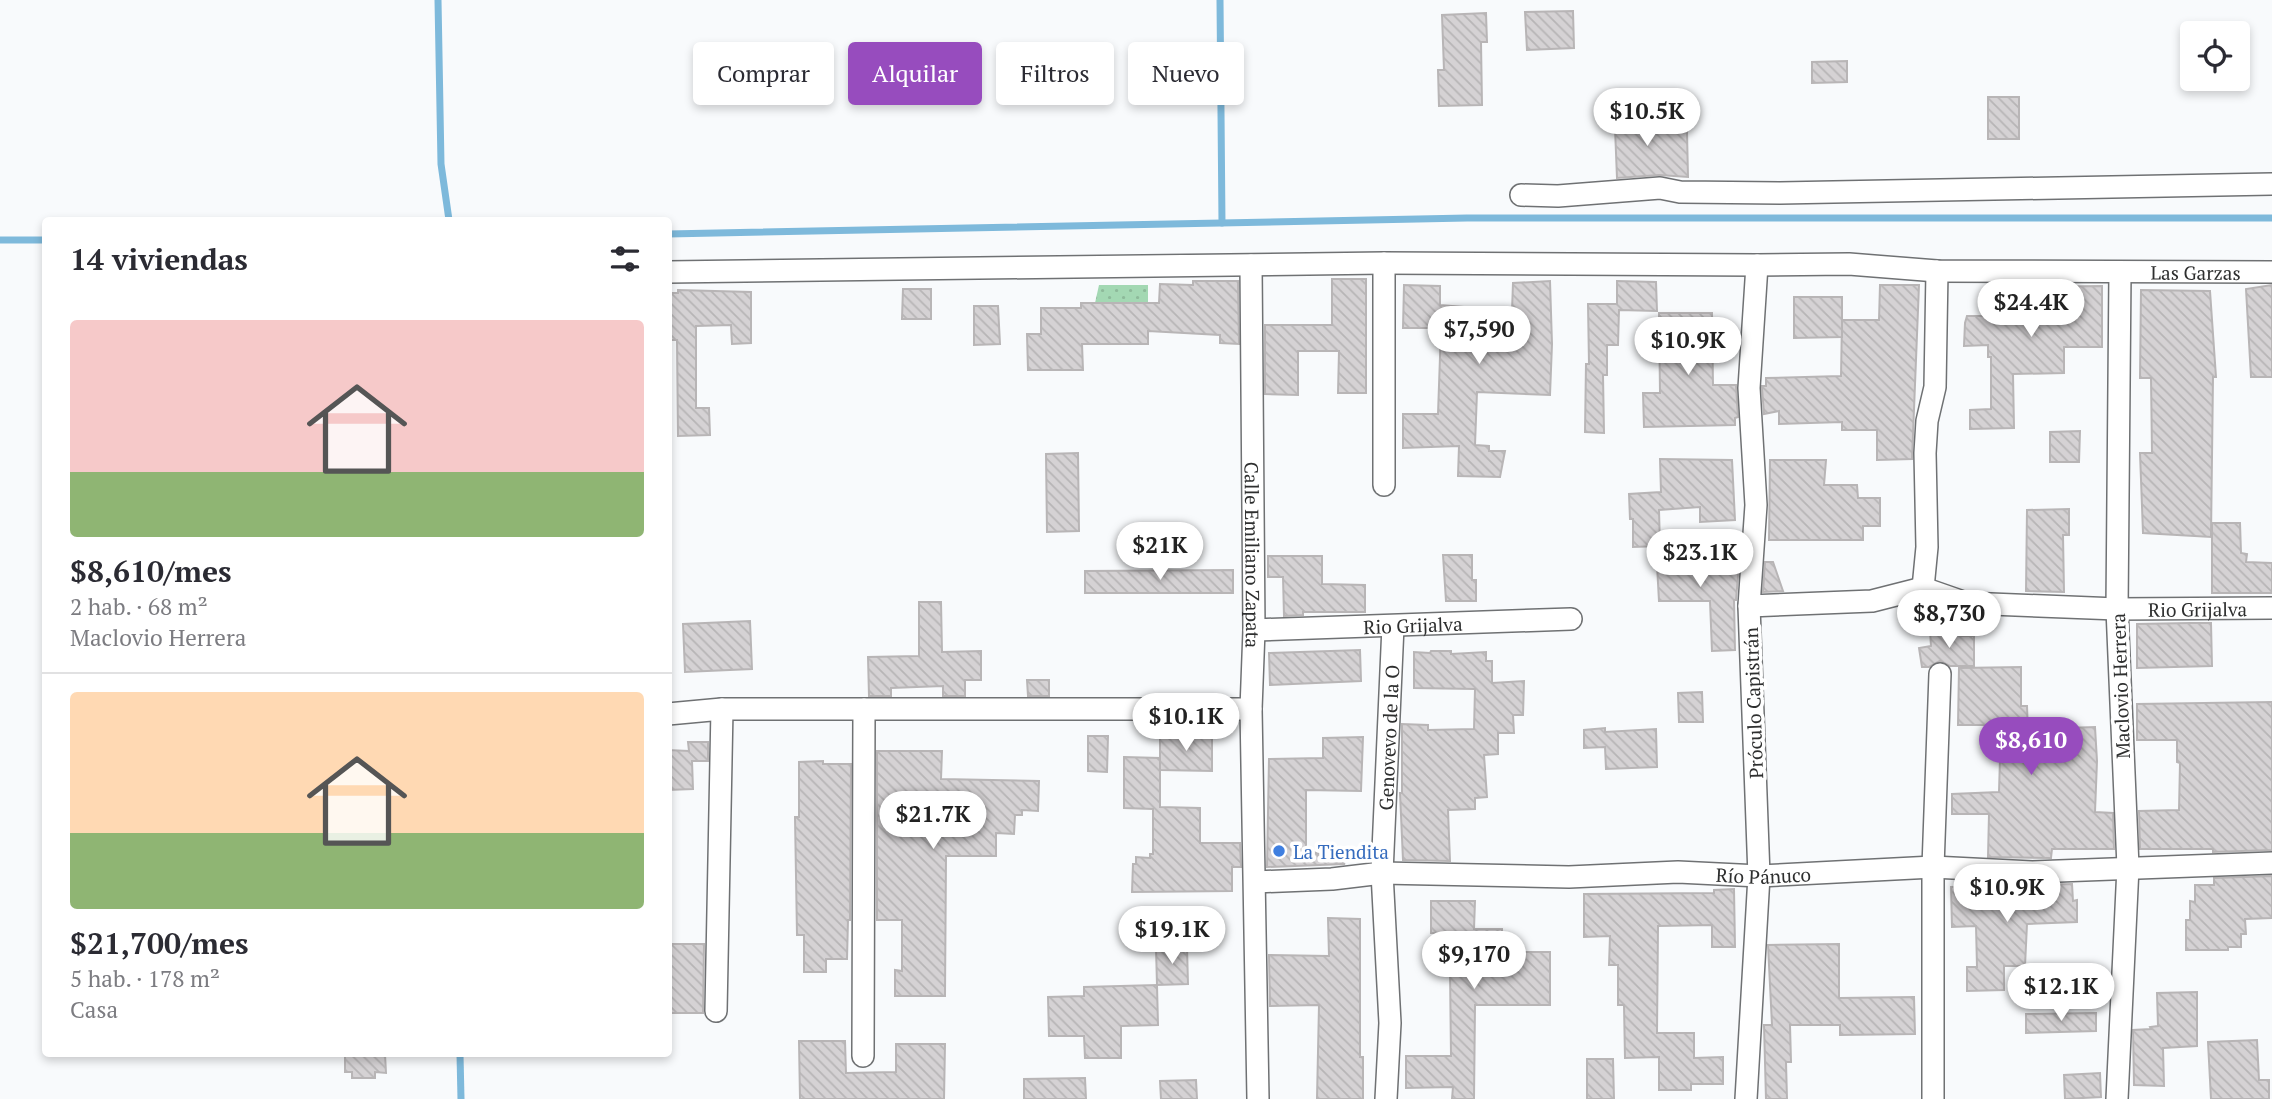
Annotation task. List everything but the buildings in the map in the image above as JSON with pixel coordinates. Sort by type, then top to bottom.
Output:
[{"type":"street","points":[[1521,195],[1558,196],[1660,188],[1680,192],[1780,193],[2272,184]]},
{"type":"street","points":[[1384,263],[1384,485]]},
{"type":"street","name":"Las Garzas","points":[[672,271],[1384,263],[1849,264],[1937,271],[2272,272]]},
{"type":"street","name":"Calle Emiliano Zapata","points":[[1251,265],[1254,630],[1251,709],[1258,1099]]},
{"type":"street","name":"Próculo Capistrán","points":[[1746,1099],[1759,876],[1749,606],[1756,505],[1749,388],[1758,265]]},
{"type":"street","points":[[1749,606],[1872,601],[1923,588],[1927,547],[1925,453],[1927,421],[1935,387],[1937,271]]},
{"type":"street","name":"Maclovio Herrera","points":[[2117,1099],[2128,867],[2117,609],[2120,272]]},
{"type":"street","name":"Rio Grijalva","points":[[1923,588],[1966,603],[2117,609],[2272,608]]},
{"type":"street","name":"Rio Grijalva","points":[[1254,630],[1571,619]]},
{"type":"street","name":"Genovevo de la O","points":[[1386,1099],[1390,1023],[1382,873],[1392,626]]},
{"type":"street","points":[[1933,1099],[1933,867],[1940,674]]},
{"type":"street","points":[[672,714],[722,709],[1251,709]]},
{"type":"street","points":[[716,1011],[722,709]]},
{"type":"street","points":[[863,709],[863,1056]]},
{"type":"street","name":"Río Pánuco","points":[[1255,882],[1332,879],[1382,873],[1569,877],[1678,872],[1759,876],[1933,867],[2032,872],[2272,863]]},
{"type":"green space","points":[[1099,285],[1148,285],[1148,303],[1095,303]]},
{"type":"waterway","points":[[438,0],[441,164],[449,217]]},
{"type":"waterway","points":[[1220,0],[1222,223]]},
{"type":"waterway","points":[[672,234],[1467,218],[2272,218]]},
{"type":"waterway","points":[[0,240],[42,240]]},
{"type":"waterway","points":[[460,1057],[461,1099]]},
{"type":"place","name":"La Tiendita","points":[[1279,851]]}]
